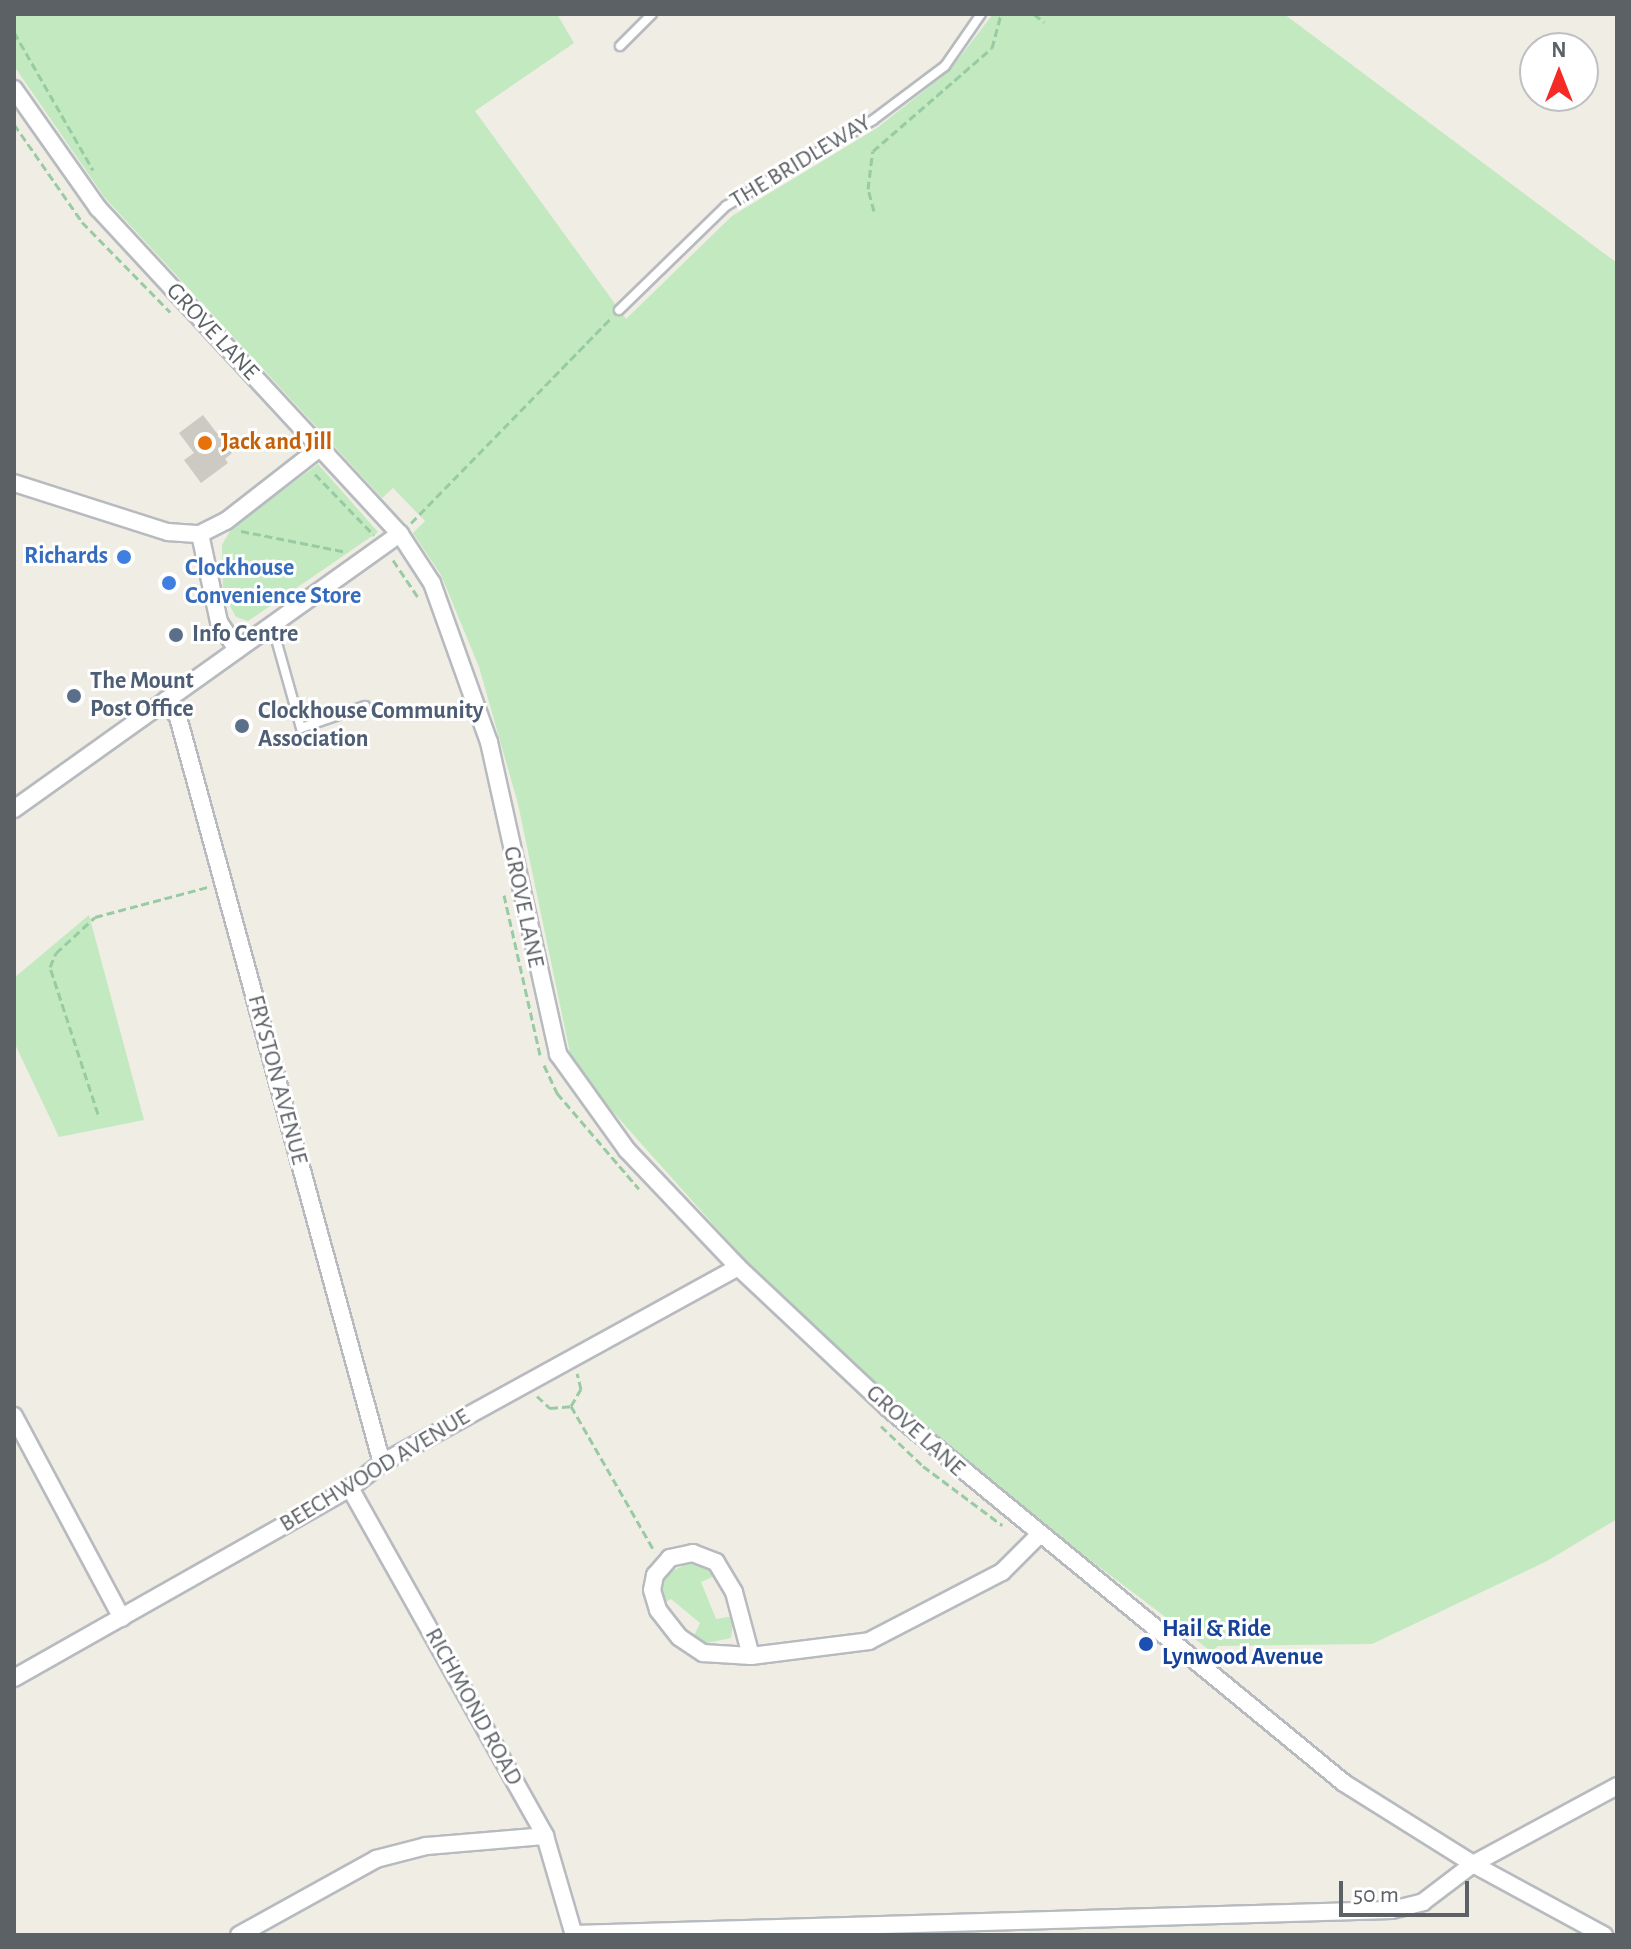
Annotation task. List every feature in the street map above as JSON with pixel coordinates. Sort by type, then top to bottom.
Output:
[{"type":"street","name":"GROVE LANE","points":[[14,89],[98,208],[400,534],[450,624],[489,742],[558,1054],[627,1150],[738,1267],[888,1408],[1344,1783],[1473,1864],[1604,1935]]},
{"type":"street","points":[[14,483],[168,532],[200,534],[226,521],[321,447]]},
{"type":"street","points":[[200,534],[219,622],[237,650]]},
{"type":"street","points":[[14,809],[400,534]]},
{"type":"street","name":"FRYSTON AVENUE","points":[[166,700],[178,717],[382,1463]]},
{"type":"street","name":"BEECHWOOD AVENUE","points":[[14,1678],[350,1488],[382,1463],[738,1267]]},
{"type":"street","points":[[14,1416],[122,1618]]},
{"type":"street","name":"RICHMOND ROAD","points":[[350,1488],[545,1836],[574,1934]]},
{"type":"street","points":[[751,1656],[734,1592],[716,1562],[693,1553],[670,1558],[663,1565],[652,1590],[658,1610],[679,1637],[703,1653],[751,1656],[869,1641],[1002,1572],[1040,1534]]},
{"type":"street","points":[[574,1934],[1392,1910],[1423,1902],[1473,1864],[1617,1786]]},
{"type":"street","points":[[242,1934],[376,1859],[426,1846],[545,1836]]},
{"type":"lane","points":[[620,46],[652,14]]},
{"type":"lane","name":"THE BRIDLEWAY","points":[[619,310],[726,206],[873,120],[945,66],[981,14]]},
{"type":"lane","points":[[272,625],[301,728],[365,706]]},
{"type":"path","points":[[874,211],[868,189],[873,151],[992,48],[1001,14]]},
{"type":"path","points":[[1034,14],[1044,22]]},
{"type":"path","points":[[14,32],[87,151],[95,175]]},
{"type":"path","points":[[14,124],[82,222],[179,322]]},
{"type":"path","points":[[400,534],[619,310]]},
{"type":"path","points":[[302,460],[384,545],[422,605]]},
{"type":"path","points":[[226,521],[231,529],[368,556]]},
{"type":"path","points":[[98,1114],[50,967],[56,953],[95,917],[223,882]]},
{"type":"path","points":[[503,888],[533,1039],[557,1093],[645,1195]]},
{"type":"path","points":[[571,1359],[581,1389],[571,1406]]},
{"type":"path","points":[[529,1382],[550,1408],[571,1406]]},
{"type":"path","points":[[571,1406],[663,1565]]},
{"type":"path","points":[[879,1424],[923,1466],[1006,1528]]},
{"type":"green space","points":[[14,14],[557,14],[574,43],[475,111],[626,319],[732,216],[877,128],[949,71],[993,14],[1284,14],[1617,263],[1617,1519],[1547,1561],[1372,1644],[1218,1646],[1212,1652],[940,1447],[744,1259],[573,1067],[518,804],[479,667],[441,575],[413,533],[425,521],[393,488],[382,498],[105,198],[14,66]]},
{"type":"green space","points":[[318,464],[378,532],[248,621],[236,617],[223,593],[222,545],[231,529]]},
{"type":"green space","points":[[89,915],[144,1120],[59,1137],[14,1042],[14,978]]},
{"type":"green space","points":[[693,1561],[717,1575],[701,1582],[716,1619],[734,1616],[731,1638],[702,1644],[693,1638],[700,1623],[671,1599],[663,1603],[660,1588],[666,1574]]},
{"type":"building","name":"Jack and Jill","points":[[203,415],[232,453],[225,459],[228,463],[201,483],[184,460],[194,453],[179,433]]},
{"type":"place","name":"Jack and Jill","points":[[205,443]]},
{"type":"place","name":"Richards","points":[[124,557]]},
{"type":"place","name":"Clockhouse Convenience Store","points":[[169,583]]},
{"type":"place","name":"Info Centre","points":[[176,635]]},
{"type":"place","name":"The Mount Post Office","points":[[74,696]]},
{"type":"place","name":"Clockhouse Community Association","points":[[242,726]]},
{"type":"place","name":"Hail & Ride Lynwood Avenue","points":[[1146,1644]]}]
